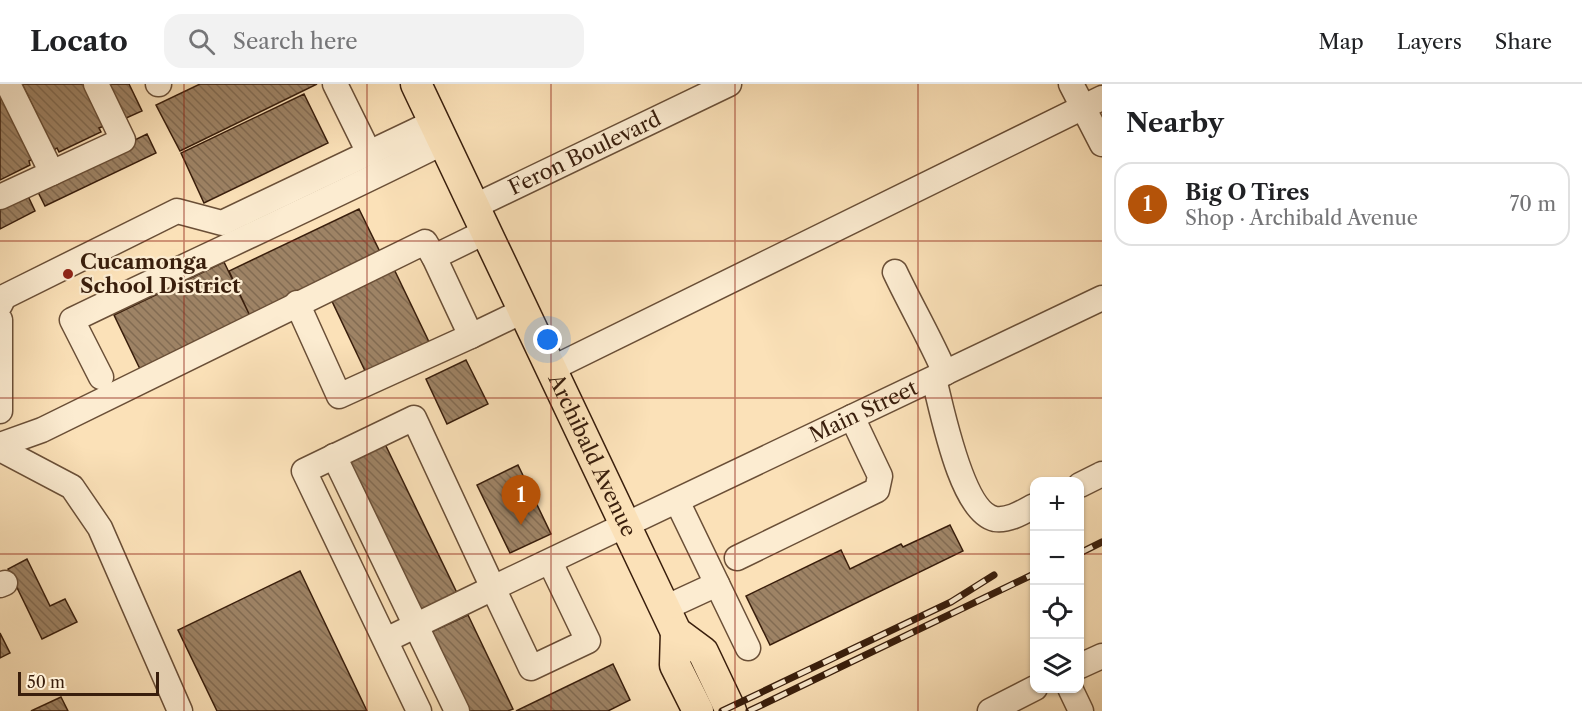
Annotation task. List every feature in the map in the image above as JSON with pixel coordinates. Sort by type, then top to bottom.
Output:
[{"type":"main road","name":"Archibald Avenue","points":[[416,84],[671,620],[703,652],[731,711]]},
{"type":"main road","name":"Archibald Avenue","points":[[671,620],[675,665],[698,711]]},
{"type":"street","points":[[8,84],[52,173]]},
{"type":"street","points":[[0,197],[123,140],[96,84]]},
{"type":"street","points":[[335,84],[369,153]]},
{"type":"street","name":"Feron Boulevard","points":[[434,257],[479,219],[729,84]]},
{"type":"street","points":[[1071,84],[1092,102],[1102,144]]},
{"type":"street","points":[[551,369],[1092,102]]},
{"type":"street","points":[[0,305],[4,297],[177,211],[222,223],[369,153],[439,132]]},
{"type":"street","points":[[100,377],[72,320],[210,253],[316,206],[439,132]]},
{"type":"street","points":[[0,447],[42,430],[425,242],[471,336]]},
{"type":"street","points":[[895,272],[916,318],[931,339],[952,453],[980,510],[988,516],[1003,519],[1030,508]]},
{"type":"street","name":"Main Street","points":[[386,640],[1102,298]]},
{"type":"street","points":[[297,303],[339,396],[524,311]]},
{"type":"street","points":[[0,320],[0,411]]},
{"type":"street","points":[[737,558],[877,490],[879,476],[852,417]]},
{"type":"street","points":[[419,711],[304,471],[414,418],[531,668],[588,641],[550,562]]},
{"type":"street","points":[[0,447],[63,482],[77,495],[100,528],[180,711]]},
{"type":"street","points":[[334,456],[457,711]]},
{"type":"street","points":[[1084,483],[1102,474]]},
{"type":"street","points":[[677,501],[748,648]]},
{"type":"street","points":[[671,620],[717,584]]},
{"type":"street","points":[[1084,664],[1102,656]]},
{"type":"street","points":[[990,711],[1030,691]]},
{"type":"street","points":[[1072,693],[1081,711]]},
{"type":"building","points":[[22,84],[84,84],[104,126],[99,128],[101,132],[59,152],[57,148],[54,150]]},
{"type":"building","points":[[107,84],[129,84],[142,111],[124,119]]},
{"type":"building","points":[[200,84],[317,84],[180,151],[156,105]]},
{"type":"building","points":[[0,90],[33,159],[29,161],[30,165],[0,180]]},
{"type":"building","points":[[304,94],[328,143],[204,203],[181,153]]},
{"type":"building","points":[[147,134],[156,153],[45,206],[36,188]]},
{"type":"building","points":[[27,194],[35,211],[0,229],[0,207]]},
{"type":"building","points":[[359,209],[381,254],[250,316],[229,271]]},
{"type":"building","points":[[224,262],[250,316],[140,369],[114,315]]},
{"type":"building","points":[[393,267],[430,344],[367,375],[330,297]]},
{"type":"building","points":[[466,360],[488,404],[447,424],[426,379]]},
{"type":"building","points":[[384,442],[457,593],[420,610],[348,460]]},
{"type":"building","points":[[518,465],[551,534],[510,553],[477,485]]},
{"type":"building","points":[[950,525],[963,551],[770,645],[746,596],[841,550],[850,569],[901,544],[903,547]]},
{"type":"building","points":[[27,559],[50,606],[65,599],[77,622],[42,639],[8,569]]},
{"type":"building","points":[[300,571],[367,711],[217,711],[178,630]]},
{"type":"building","points":[[468,615],[513,709],[469,711],[431,632]]},
{"type":"building","points":[[0,633],[10,653],[0,658]]},
{"type":"building","points":[[613,664],[630,700],[608,711],[516,711]]},
{"type":"building","points":[[61,697],[68,711],[31,711]]},
{"type":"railway","points":[[1084,551],[1102,542]]},
{"type":"railway","points":[[722,711],[951,602],[994,575]]},
{"type":"railway","points":[[749,711],[1030,576]]},
{"type":"place","name":"Cucamonga School District","points":[[68,274]]},
{"type":"place","name":"Big O Tires","points":[[521,525]]}]
